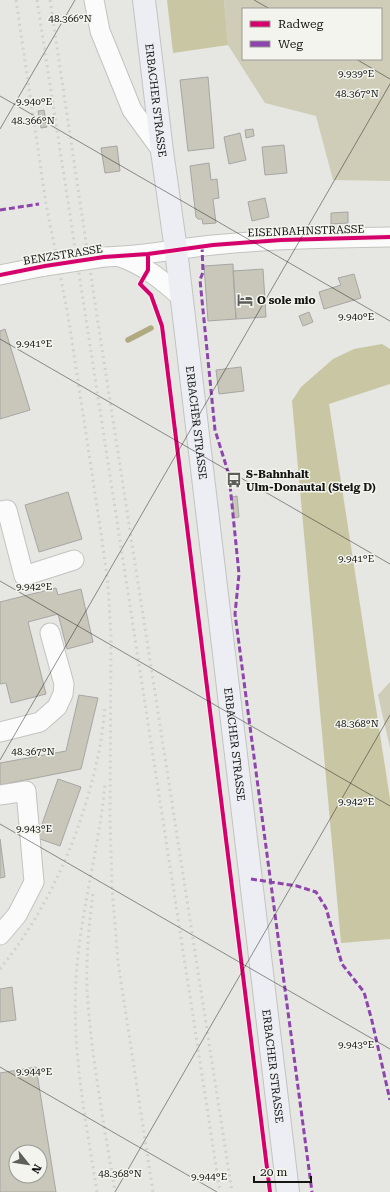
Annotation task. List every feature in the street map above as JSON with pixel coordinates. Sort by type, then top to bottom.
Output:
[{"type":"main road","name":"ERBACHER STRASSE","points":[[144,0],[162,151],[176,250],[288,1192]]},
{"type":"street","points":[[94,0],[100,30],[132,110],[162,151]]},
{"type":"street","name":"EISENBAHNSTRASSE","points":[[176,250],[281,240],[390,237]]},
{"type":"street","name":"BENZSTRASSE","points":[[0,275],[45,266],[176,250]]},
{"type":"street","points":[[112,257],[132,261],[148,270],[181,296]]},
{"type":"street","points":[[0,511],[6,510],[24,576],[74,560]]},
{"type":"street","points":[[0,732],[40,722],[57,707],[63,694],[64,684],[50,633]]},
{"type":"street","points":[[0,795],[26,791],[34,882],[17,915],[0,935]]},
{"type":"shaded area","points":[[167,0],[224,0],[228,45],[173,53]]},
{"type":"shaded area","points":[[224,0],[390,0],[390,181],[333,180],[316,116],[265,103],[228,45]]},
{"type":"shaded area","points":[[382,344],[390,349],[390,384],[329,404],[390,799],[390,939],[341,943],[292,401],[301,387],[333,359],[354,349]]},
{"type":"shaded area","points":[[390,682],[390,748],[378,695]]},
{"type":"building","points":[[208,77],[214,148],[188,151],[180,80]]},
{"type":"building","points":[[44,110],[47,127],[41,128],[38,111]]},
{"type":"building","points":[[253,129],[254,136],[246,138],[245,130]]},
{"type":"building","points":[[240,133],[246,160],[229,164],[224,137]]},
{"type":"building","points":[[284,145],[287,173],[265,175],[262,147]]},
{"type":"building","points":[[117,146],[120,171],[105,173],[101,148]]},
{"type":"building","points":[[209,163],[211,180],[217,179],[219,198],[213,199],[216,223],[203,224],[202,219],[198,219],[196,217],[190,166]]},
{"type":"building","points":[[265,198],[269,217],[252,221],[248,202]]},
{"type":"building","points":[[348,212],[348,223],[331,224],[331,213]]},
{"type":"building","points":[[233,264],[236,319],[208,321],[204,266]]},
{"type":"building","points":[[263,269],[266,317],[236,319],[233,271]]},
{"type":"building","points":[[354,274],[361,298],[324,309],[319,292],[341,285],[338,278]]},
{"type":"building","points":[[309,312],[313,322],[303,326],[299,316]]},
{"type":"building","points":[[5,329],[30,410],[0,419],[0,331]]},
{"type":"building","points":[[241,367],[244,391],[219,394],[216,370]]},
{"type":"building","points":[[68,492],[82,539],[39,552],[25,505]]},
{"type":"building","points":[[237,496],[239,517],[234,518],[232,497]]},
{"type":"building","points":[[56,588],[58,595],[81,589],[93,642],[67,649],[58,614],[28,622],[46,694],[11,703],[6,683],[0,684],[0,602]]},
{"type":"building","points":[[79,695],[98,698],[81,769],[0,785],[0,763],[66,751]]},
{"type":"building","points":[[58,779],[81,787],[60,846],[37,838]]},
{"type":"building","points":[[0,839],[5,877],[0,878]]},
{"type":"building","points":[[12,987],[16,1020],[0,1022],[0,989]]},
{"type":"building","points":[[36,1067],[56,1192],[0,1192],[0,1073]]},
{"type":"waterway","points":[[128,340],[151,328]]},
{"type":"railway","points":[[16,0],[46,204],[68,315],[108,584],[111,636],[110,820],[112,887],[118,962],[153,1192]]},
{"type":"railway","points":[[37,0],[220,1192]]},
{"type":"railway","points":[[50,0],[98,323],[232,1192]]},
{"type":"railway","points":[[0,969],[33,922],[47,898],[71,846],[81,820],[96,765],[101,743],[105,707]]},
{"type":"railway","points":[[97,1192],[84,1114],[78,1061],[75,1009],[81,932],[105,784]]},
{"type":"railway","points":[[93,894],[88,941],[87,988],[102,1116],[115,1192]]},
{"type":"marked path","points":[[0,210],[39,204]]},
{"type":"marked path","points":[[202,246],[203,272],[200,280],[215,430],[229,475],[239,574],[235,614],[312,1192]]},
{"type":"marked path","points":[[251,879],[297,886],[316,892],[326,908],[342,964],[364,992],[390,1100]]},
{"type":"cycle path","points":[[0,275],[104,257],[148,254],[213,245],[281,240],[390,237]]},
{"type":"cycle path","points":[[148,254],[148,270],[140,284],[151,295],[162,326],[270,1192]]},
{"type":"place","name":"O sole mio","points":[[245,300]]},
{"type":"place","name":"S-Bahnhalt Ulm-Donautal (Steig D)","points":[[234,480]]}]
